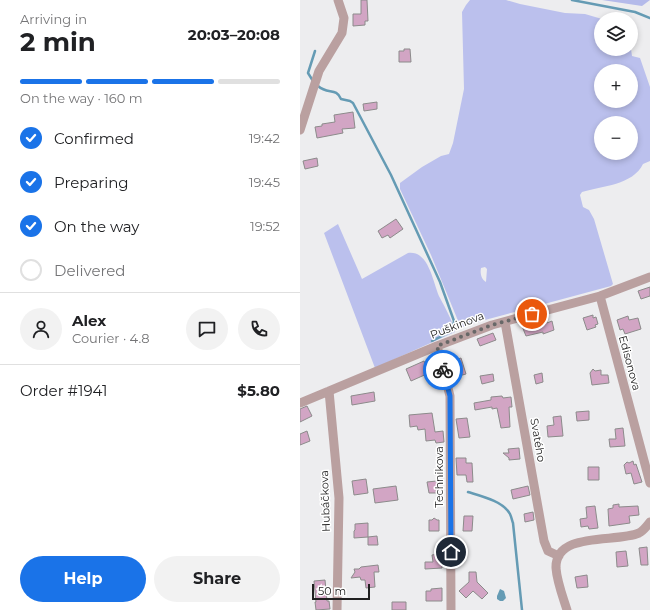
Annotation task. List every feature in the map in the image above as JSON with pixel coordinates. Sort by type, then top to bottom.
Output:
[{"type":"street","points":[[300,130],[319,71],[342,33],[344,18],[338,0]]},
{"type":"street","name":"Puškinova","points":[[300,403],[437,346],[492,325],[600,296],[650,277]]},
{"type":"street","name":"Edisonova","points":[[600,296],[650,483]]},
{"type":"street","name":"Svatého","points":[[505,322],[544,541],[548,551],[559,556]]},
{"type":"street","name":"Technikova","points":[[437,346],[450,396],[451,610]]},
{"type":"street","name":"Hubáčkova","points":[[329,391],[339,498],[337,610]]},
{"type":"street","points":[[567,610],[556,568],[559,556],[564,549],[573,543],[626,537],[640,532],[650,522]]},
{"type":"shaded area","points":[[470,0],[506,0],[565,13],[585,14],[594,17],[594,56],[632,56],[640,58],[650,87],[650,161],[643,164],[638,171],[625,181],[582,192],[580,195],[583,207],[589,210],[594,219],[613,284],[611,286],[470,324],[461,328],[431,255],[400,189],[400,183],[422,167],[441,156],[449,154],[453,143],[464,89],[462,12]],"holes":[[[485,267],[487,269],[486,282],[481,276],[481,268]]]},
{"type":"shaded area","points":[[602,0],[650,0],[642,6]]},
{"type":"shaded area","points":[[338,224],[362,279],[408,253],[421,257],[426,262],[430,270],[455,332],[375,368],[324,233]]},
{"type":"shaded area","points":[[500,589],[504,591],[506,598],[503,601],[497,599]]},
{"type":"building","points":[[361,0],[367,0],[368,21],[365,21],[365,25],[353,26],[353,14],[361,14]]},
{"type":"building","points":[[404,49],[410,49],[411,62],[399,62],[399,51],[404,51]]},
{"type":"building","points":[[377,102],[377,109],[364,111],[363,104]]},
{"type":"building","points":[[353,112],[355,128],[342,129],[343,133],[317,138],[315,127],[322,126],[322,124],[335,122],[334,115]]},
{"type":"building","points":[[317,158],[318,166],[305,169],[303,161]]},
{"type":"building","points":[[396,219],[403,229],[390,238],[388,235],[382,238],[378,231]]},
{"type":"building","points":[[650,287],[650,296],[641,299],[638,291]]},
{"type":"building","points":[[593,315],[593,318],[596,317],[598,324],[595,325],[596,327],[587,330],[583,318]]},
{"type":"building","points":[[628,316],[629,320],[638,318],[641,329],[625,334],[623,329],[620,330],[617,320]]},
{"type":"building","points":[[546,318],[547,323],[552,321],[554,330],[543,334],[543,332],[526,336],[522,326]]},
{"type":"building","points":[[493,333],[496,340],[480,346],[477,339]]},
{"type":"building","points":[[461,358],[466,374],[451,378],[448,362]]},
{"type":"building","points":[[424,361],[429,373],[411,381],[406,369]]},
{"type":"building","points":[[593,369],[595,371],[601,370],[601,375],[608,375],[609,383],[592,385],[590,373]]},
{"type":"building","points":[[542,373],[543,382],[536,384],[534,375]]},
{"type":"building","points":[[493,374],[494,381],[482,384],[480,376]]},
{"type":"building","points":[[374,392],[375,401],[352,405],[351,396]]},
{"type":"building","points":[[502,396],[503,398],[511,397],[512,407],[509,407],[510,427],[501,428],[497,408],[492,409],[492,407],[475,410],[474,403],[491,400],[491,397]]},
{"type":"building","points":[[307,406],[312,416],[300,422],[300,409]]},
{"type":"building","points":[[589,411],[589,420],[577,421],[576,412]]},
{"type":"building","points":[[432,413],[435,432],[443,431],[444,442],[436,443],[435,440],[426,441],[425,429],[418,430],[417,426],[410,427],[409,415]]},
{"type":"building","points":[[561,416],[563,436],[548,437],[547,426],[554,425],[553,417]]},
{"type":"building","points":[[467,418],[470,437],[459,438],[456,419]]},
{"type":"building","points":[[623,428],[625,446],[610,447],[609,439],[616,439],[615,429]]},
{"type":"building","points":[[307,431],[310,441],[300,445],[300,434]]},
{"type":"building","points":[[519,448],[520,459],[509,460],[509,458],[503,453],[509,453],[508,449]]},
{"type":"building","points":[[456,458],[466,458],[466,463],[472,463],[473,482],[467,482],[466,475],[457,475]]},
{"type":"building","points":[[633,461],[634,465],[636,464],[642,482],[634,484],[631,473],[626,474],[624,465],[627,462],[629,463]]},
{"type":"building","points":[[588,467],[599,467],[599,480],[588,480]]},
{"type":"building","points":[[366,479],[368,493],[354,495],[352,481]]},
{"type":"building","points":[[437,481],[436,493],[429,493],[427,482]]},
{"type":"building","points":[[396,486],[398,500],[375,503],[373,489]]},
{"type":"building","points":[[528,486],[530,495],[513,499],[511,490]]},
{"type":"building","points":[[619,504],[619,507],[638,506],[639,515],[629,516],[630,523],[609,526],[608,509],[613,508],[613,505]]},
{"type":"building","points":[[595,506],[598,528],[589,529],[588,526],[581,527],[580,519],[587,518],[586,507]]},
{"type":"building","points":[[533,512],[534,520],[525,522],[524,514]]},
{"type":"building","points":[[464,516],[473,516],[472,531],[463,531]]},
{"type":"building","points":[[434,518],[439,520],[439,531],[429,531],[429,520]]},
{"type":"building","points":[[368,523],[368,537],[354,538],[355,524]]},
{"type":"building","points":[[377,536],[378,545],[368,545],[368,537]]},
{"type":"building","points":[[647,547],[648,565],[641,565],[639,548]]},
{"type":"building","points":[[626,551],[628,566],[617,567],[616,552]]},
{"type":"building","points":[[439,554],[439,562],[442,562],[442,568],[425,569],[425,562],[433,562],[432,555]]},
{"type":"building","points":[[378,565],[379,572],[374,572],[375,587],[366,588],[365,580],[361,580],[360,577],[351,578],[355,572],[354,569]]},
{"type":"building","points":[[469,572],[476,572],[477,582],[488,593],[482,599],[473,591],[466,598],[459,591],[469,582]]},
{"type":"building","points":[[587,575],[588,587],[577,588],[575,577]]},
{"type":"building","points":[[325,580],[327,601],[329,601],[330,609],[316,610],[314,581]]},
{"type":"building","points":[[442,588],[442,601],[426,601],[426,591]]},
{"type":"building","points":[[392,602],[406,602],[406,610],[392,610]]},
{"type":"waterway","points":[[572,0],[635,12],[650,18]]},
{"type":"waterway","points":[[313,81],[308,73],[315,51]]},
{"type":"waterway","points":[[318,86],[322,89],[337,93],[341,99],[353,103],[391,175],[440,282],[454,321],[452,331],[432,341]]},
{"type":"waterway","points":[[468,492],[497,502],[507,509],[510,514],[513,523],[522,610]]},
{"type":"way so far","points":[[443,370],[437,346],[462,335],[532,314]]},
{"type":"route","points":[[443,370],[450,396],[451,552]]}]
